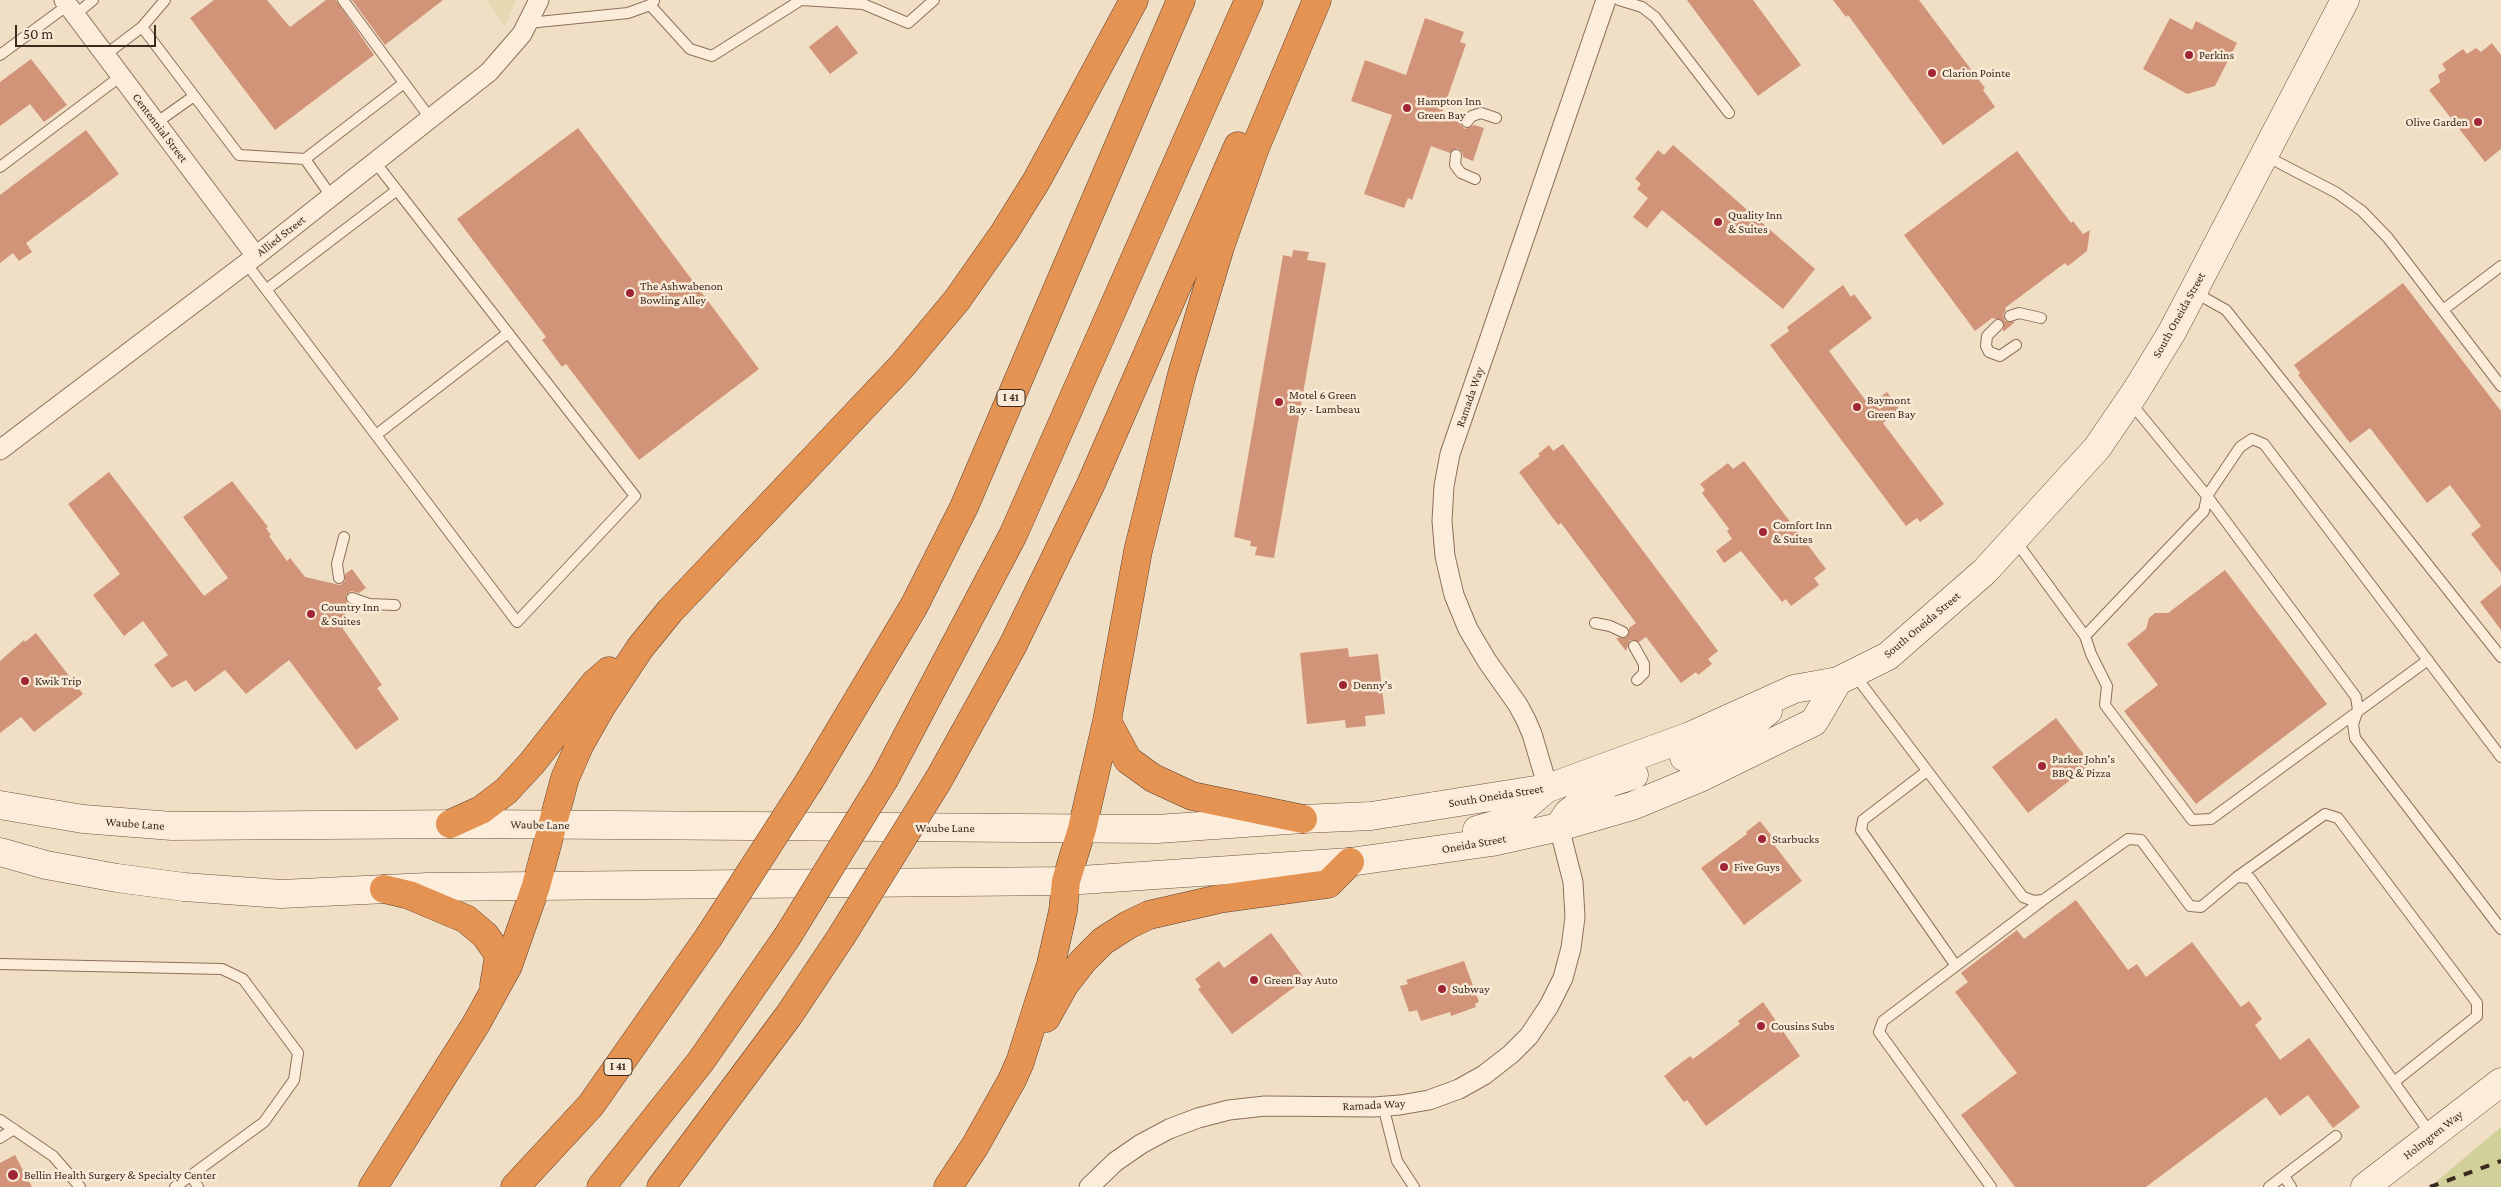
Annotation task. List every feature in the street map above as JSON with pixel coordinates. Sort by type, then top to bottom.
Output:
[{"type":"highway","points":[[373,1187],[493,994],[516,946],[536,886],[562,788],[580,744],[601,707],[640,648],[680,599],[902,366],[957,300],[1000,240],[1034,187],[1134,0]]},
{"type":"highway","name":"I 41","points":[[515,1187],[591,1105],[708,938],[810,780],[914,606],[964,507],[1181,0]]},
{"type":"highway","points":[[601,1187],[701,1061],[787,937],[885,778],[1013,535],[1249,0]]},
{"type":"highway","points":[[660,1187],[789,1015],[841,936],[938,779],[1013,645],[1090,486],[1303,0]]},
{"type":"highway","points":[[1020,1062],[1050,964],[1063,911],[1066,881],[1082,829],[1107,721],[1138,551],[1185,365],[1220,247],[1255,148],[1317,0]]},
{"type":"highway","points":[[450,824],[482,810],[506,792],[525,772],[595,683],[613,667],[640,648]]},
{"type":"highway","points":[[1107,721],[1128,760],[1153,778],[1192,796],[1303,819]]},
{"type":"highway","points":[[948,1187],[982,1134],[1020,1062],[1065,984],[1083,961],[1103,941],[1128,925],[1149,915],[1219,899],[1328,884],[1350,862]]},
{"type":"highway","points":[[384,890],[409,896],[466,919],[485,934],[498,955],[493,994]]},
{"type":"street","name":"Allied Street","points":[[0,450],[251,259],[489,72],[522,34],[539,0]]},
{"type":"street","name":"Ramada Way","points":[[1548,788],[1532,734],[1522,713],[1468,629],[1454,595],[1445,556],[1442,521],[1444,486],[1450,454],[1606,0]]},
{"type":"street","name":"South Oneida Street","points":[[1082,829],[1157,829],[1371,816],[1548,788],[1690,736],[1794,689],[1845,677],[1888,656],[1985,571],[2097,448],[2172,332],[2345,0]]},
{"type":"street","name":"Centennial Street","points":[[69,7],[156,123],[251,259]]},
{"type":"street","name":"Oneida Street","points":[[1066,881],[1350,862],[1492,842],[1559,827],[1632,806],[1702,777],[1814,722],[1845,677]]},
{"type":"street","points":[[1559,827],[1568,813],[1610,783],[1735,738],[1794,689]]},
{"type":"street","points":[[1350,862],[1395,844],[1467,833],[1508,821],[1548,788]]},
{"type":"street","name":"Waube Lane","points":[[0,805],[74,818],[154,826],[450,824],[1082,829]]},
{"type":"street","name":"Ramada Way","points":[[1089,1187],[1116,1162],[1141,1144],[1169,1129],[1198,1118],[1229,1110],[1265,1106],[1383,1106],[1428,1100],[1459,1089],[1484,1075],[1523,1042],[1549,1006],[1562,978],[1569,955],[1575,917],[1573,882],[1559,827]]},
{"type":"street","points":[[0,852],[34,862],[82,872],[231,891],[281,894],[536,886],[1066,881]]},
{"type":"street","name":"Holmgren Way","points":[[2365,1187],[2501,1082]]},
{"type":"lane","points":[[0,55],[69,7],[93,0]]},
{"type":"lane","points":[[105,55],[142,27],[165,0]]},
{"type":"lane","points":[[343,0],[430,118]]},
{"type":"lane","points":[[528,23],[628,13],[652,3],[690,49],[712,56],[802,0],[863,4],[908,23],[934,0]]},
{"type":"lane","points":[[1620,0],[1642,8],[1655,17],[1728,113]]},
{"type":"lane","points":[[142,27],[239,155],[305,159],[404,83]]},
{"type":"lane","points":[[0,167],[121,76]]},
{"type":"lane","points":[[156,123],[194,96]]},
{"type":"lane","points":[[1467,122],[1472,116],[1481,114],[1496,118]]},
{"type":"lane","points":[[1456,155],[1455,165],[1461,174],[1476,179]]},
{"type":"lane","points":[[2264,155],[2337,193],[2362,211],[2388,238],[2501,386]]},
{"type":"lane","points":[[305,159],[331,196]]},
{"type":"lane","points":[[251,259],[267,289],[517,622],[635,496],[375,162]]},
{"type":"lane","points":[[267,289],[397,190]]},
{"type":"lane","points":[[2443,310],[2501,266]]},
{"type":"lane","points":[[2193,291],[2226,310],[2501,657]]},
{"type":"lane","points":[[2010,316],[2019,313],[2041,318]]},
{"type":"lane","points":[[1998,325],[1987,336],[1986,346],[1989,352],[2000,356],[2016,345]]},
{"type":"lane","points":[[376,435],[508,333]]},
{"type":"lane","points":[[2129,401],[2207,496],[2356,697],[2358,710],[2353,724],[2355,738],[2501,929]]},
{"type":"lane","points":[[2085,636],[2204,511],[2207,496],[2240,447],[2252,439],[2264,444],[2501,757]]},
{"type":"lane","points":[[339,578],[337,564],[344,536]]},
{"type":"lane","points":[[2015,539],[2085,636],[2091,654],[2107,686],[2105,706],[2192,820],[2210,819],[2428,660]]},
{"type":"lane","points":[[352,598],[370,604],[395,605]]},
{"type":"lane","points":[[1595,624],[1610,626],[1623,632]]},
{"type":"lane","points":[[1634,646],[1644,664],[1644,673],[1638,680]]},
{"type":"lane","points":[[1845,677],[1927,771],[2024,897],[2034,901],[2042,900]]},
{"type":"lane","points":[[1927,771],[1863,820],[1861,830],[1956,966]]},
{"type":"lane","points":[[1991,1187],[1880,1032],[1883,1021],[2042,900],[2128,839],[2141,840],[2190,906],[2201,907],[2238,877],[2325,814],[2338,818],[2477,1003],[2477,1016],[2394,1082]]},
{"type":"lane","points":[[2238,877],[2250,878],[2432,1136]]},
{"type":"lane","points":[[0,964],[222,969],[243,979],[298,1053],[294,1080],[264,1122],[174,1187]]},
{"type":"lane","points":[[1383,1106],[1397,1161],[1414,1187]]},
{"type":"lane","points":[[0,1120],[53,1156],[80,1187]]},
{"type":"lane","points":[[0,1138],[14,1129]]},
{"type":"lane","points":[[2269,1187],[2336,1136]]},
{"type":"lane","points":[[191,1175],[198,1187]]},
{"type":"lane","points":[[2284,1176],[2291,1187]]},
{"type":"shaded area","points":[[486,0],[516,0],[505,26]]},
{"type":"green space","points":[[2501,1127],[2501,1187],[2430,1187]]},
{"type":"building","points":[[214,0],[267,0],[290,27],[326,0],[336,0],[374,55],[275,130],[190,18]]},
{"type":"building","points":[[352,0],[443,0],[385,45]]},
{"type":"building","points":[[1687,0],[1753,0],[1801,65],[1758,96]]},
{"type":"building","name":"Clarion Pointe","points":[[1833,0],[1919,0],[1985,88],[1983,90],[1995,107],[1943,145],[1848,15],[1846,17]]},
{"type":"building","name":"Hampton Inn Green Bay","points":[[1425,18],[1464,32],[1460,42],[1466,44],[1442,113],[1460,120],[1461,125],[1465,129],[1474,125],[1484,128],[1473,161],[1463,157],[1462,152],[1457,148],[1450,153],[1431,146],[1412,200],[1408,198],[1404,208],[1364,194],[1392,115],[1351,101],[1365,60],[1406,75]]},
{"type":"building","points":[[2170,18],[2192,30],[2196,21],[2237,43],[2215,86],[2187,94],[2143,69]]},
{"type":"building","points":[[837,25],[858,53],[830,74],[809,47]]},
{"type":"building","name":"Olive Garden","points":[[2492,43],[2501,55],[2501,149],[2485,162],[2429,90],[2440,82],[2438,75],[2446,70],[2442,64],[2463,49],[2467,54],[2476,48],[2481,52]]},
{"type":"building","points":[[31,59],[67,105],[44,122],[30,104],[0,126],[0,82]]},
{"type":"building","name":"The Ashwabenon Bowling Alley","points":[[578,128],[759,369],[639,460],[566,364],[562,367],[542,340],[546,337],[457,219]]},
{"type":"building","points":[[86,130],[119,174],[26,243],[32,252],[19,261],[13,253],[0,263],[0,195]]},
{"type":"building","name":"Quality Inn & Suites","points":[[1673,145],[1815,269],[1783,309],[1662,210],[1647,228],[1633,217],[1648,198],[1637,189],[1641,184],[1635,179],[1658,150],[1664,155]]},
{"type":"building","points":[[2017,151],[2071,223],[2073,221],[2083,234],[2090,230],[2087,251],[2068,266],[2065,263],[2005,308],[2006,310],[2003,315],[2005,321],[2015,322],[2003,332],[2003,321],[1992,318],[1975,331],[1904,235]]},
{"type":"building","points":[[1293,250],[1309,252],[1307,260],[1326,263],[1274,558],[1255,555],[1257,547],[1250,546],[1251,541],[1234,537],[1283,255],[1292,257]]},
{"type":"building","points":[[2403,283],[2501,411],[2501,573],[2471,534],[2481,526],[2450,485],[2427,503],[2370,428],[2350,443],[2298,375],[2300,373],[2294,365]]},
{"type":"building","name":"Baymont Green Bay","points":[[1843,285],[1851,297],[1854,294],[1872,318],[1829,351],[1869,405],[1887,392],[1900,410],[1883,423],[1944,504],[1920,522],[1917,518],[1906,526],[1770,345],[1789,331],[1787,327]]},
{"type":"building","points":[[1563,444],[1718,651],[1708,659],[1712,664],[1698,675],[1696,672],[1681,683],[1646,637],[1639,642],[1630,640],[1626,651],[1616,638],[1627,637],[1629,628],[1636,623],[1561,523],[1558,525],[1519,472],[1540,456],[1538,454],[1549,445],[1553,451]]},
{"type":"building","name":"Comfort Inn & Suites","points":[[1744,461],[1826,569],[1814,578],[1819,585],[1791,606],[1786,599],[1782,602],[1741,551],[1724,563],[1716,551],[1732,539],[1727,531],[1729,529],[1702,493],[1705,490],[1700,484],[1728,463],[1733,469]]},
{"type":"building","points":[[109,472],[204,596],[228,578],[183,517],[232,481],[268,527],[266,528],[271,535],[269,536],[287,561],[290,558],[305,577],[340,585],[345,581],[345,574],[352,569],[366,588],[359,593],[351,591],[346,595],[347,603],[343,629],[382,685],[377,688],[399,719],[356,750],[289,660],[246,694],[225,670],[195,692],[186,680],[172,688],[154,665],[168,655],[143,621],[124,636],[93,595],[120,574],[68,504]]},
{"type":"building","points":[[2225,570],[2327,704],[2196,804],[2124,711],[2158,685],[2127,644],[2146,629],[2149,618],[2155,613],[2168,613]]},
{"type":"building","points":[[2501,585],[2501,630],[2480,602]]},
{"type":"building","points":[[36,633],[83,694],[34,732],[21,717],[0,733],[0,661],[24,640],[25,642]]},
{"type":"building","name":"Denny's","points":[[1348,648],[1349,657],[1378,654],[1385,714],[1365,716],[1366,726],[1346,728],[1345,720],[1307,724],[1300,653]]},
{"type":"building","points":[[2056,718],[2091,764],[2028,813],[1992,767]]},
{"type":"building","points":[[1760,821],[1778,844],[1775,846],[1802,881],[1744,925],[1701,868],[1747,834],[1746,832]]},
{"type":"building","points":[[2076,900],[2128,970],[2137,964],[2146,977],[2192,942],[2241,1007],[2249,1001],[2262,1019],[2255,1025],[2280,1060],[2309,1038],[2360,1107],[2333,1128],[2308,1095],[2280,1116],[2266,1097],[2146,1187],[2015,1187],[1961,1115],[2017,1073],[1955,992],[1968,982],[1961,973],[2017,930],[2024,939]]},
{"type":"building","points":[[1271,933],[1305,979],[1232,1034],[1198,989],[1201,987],[1195,979],[1219,961],[1224,968]]},
{"type":"building","points":[[1464,961],[1479,1002],[1475,1004],[1476,1007],[1451,1016],[1450,1012],[1421,1021],[1417,1010],[1409,1012],[1400,986],[1408,984],[1406,980]]},
{"type":"building","points":[[1763,1002],[1800,1056],[1706,1126],[1687,1100],[1684,1102],[1664,1076],[1690,1056],[1693,1059],[1740,1024],[1738,1021]]},
{"type":"building","name":"Bellin Health Surgery & Specialty Center","points":[[15,1155],[32,1187],[0,1187],[0,1163]]},
{"type":"railway","points":[[2430,1187],[2501,1161]]},
{"type":"place","name":"Perkins","points":[[2189,55]]},
{"type":"place","name":"Clarion Pointe","points":[[1932,73]]},
{"type":"place","name":"Hampton Inn Green Bay","points":[[1407,108]]},
{"type":"place","name":"Olive Garden","points":[[2478,122]]},
{"type":"place","name":"Quality Inn & Suites","points":[[1718,222]]},
{"type":"place","name":"The Ashwabenon Bowling Alley","points":[[630,293]]},
{"type":"place","name":"Motel 6 Green Bay - Lambeau","points":[[1279,402]]},
{"type":"place","name":"Baymont Green Bay","points":[[1857,407]]},
{"type":"place","name":"Comfort Inn & Suites","points":[[1763,532]]},
{"type":"place","name":"Country Inn & Suites","points":[[311,614]]},
{"type":"place","name":"Kwik Trip","points":[[25,681]]},
{"type":"place","name":"Denny's","points":[[1343,685]]},
{"type":"place","name":"Parker John's BBQ & Pizza","points":[[2042,766]]},
{"type":"place","name":"Starbucks","points":[[1762,839]]},
{"type":"place","name":"Five Guys","points":[[1724,867]]},
{"type":"place","name":"Green Bay Auto","points":[[1254,980]]},
{"type":"place","name":"Subway","points":[[1442,989]]},
{"type":"place","name":"Cousins Subs","points":[[1761,1026]]},
{"type":"place","name":"Bellin Health Surgery & Specialty Center","points":[[13,1175]]}]
